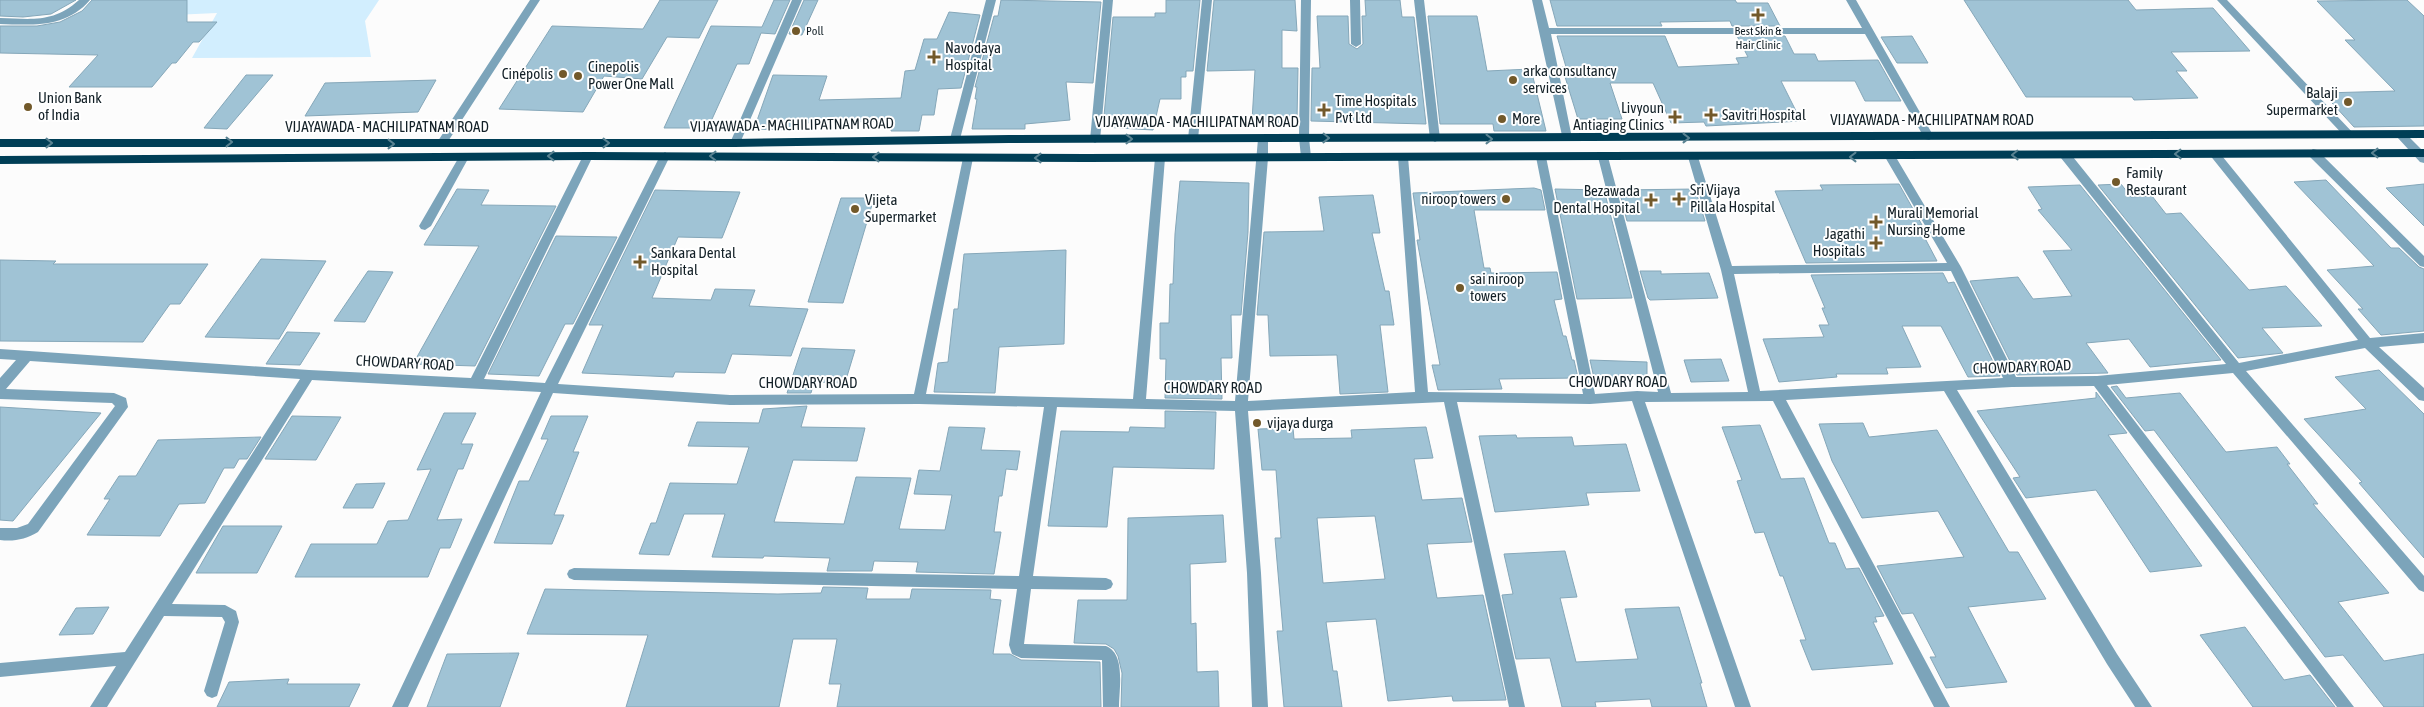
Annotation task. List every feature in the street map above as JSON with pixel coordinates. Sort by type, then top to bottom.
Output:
[{"type":"highway","name":"VIJAYAWADA - MACHILIPATNAM ROAD","points":[[0,143],[735,143],[955,139],[1304,138],[1435,140],[2283,134],[2350,136],[2424,134]]},
{"type":"highway","points":[[178,160],[194,142]]},
{"type":"highway","name":"VIJAYAWADA - MACHILIPATNAM ROAD","points":[[0,160],[588,156],[1263,158],[2313,153],[2422,155]]},
{"type":"street","points":[[0,21],[61,19],[72,13],[85,0]]},
{"type":"street","points":[[441,144],[535,0]]},
{"type":"street","points":[[735,143],[796,0]]},
{"type":"street","points":[[955,139],[991,0]]},
{"type":"street","points":[[1095,140],[1108,0]]},
{"type":"street","points":[[1193,139],[1207,0]]},
{"type":"street","points":[[1306,0],[1304,138],[1306,157]]},
{"type":"street","points":[[1354,0],[1356,44]]},
{"type":"street","points":[[1419,0],[1435,140]]},
{"type":"street","points":[[1537,0],[1546,31],[1567,138]]},
{"type":"street","points":[[1851,0],[1929,137]]},
{"type":"street","points":[[2222,0],[2350,136]]},
{"type":"street","points":[[1546,31],[1869,31]]},
{"type":"street","points":[[2401,135],[2422,155]]},
{"type":"street","points":[[1260,707],[1254,573],[1241,406],[1263,158],[1263,139]]},
{"type":"street","points":[[2313,153],[2424,263]]},
{"type":"street","points":[[2214,154],[2367,343],[2424,396]]},
{"type":"street","points":[[2065,155],[2236,368],[2424,586]]},
{"type":"street","points":[[475,383],[588,156]]},
{"type":"street","points":[[400,707],[549,388],[665,156]]},
{"type":"street","points":[[1890,156],[1955,267],[2012,382]]},
{"type":"street","points":[[425,226],[464,157]]},
{"type":"street","points":[[1403,157],[1422,397]]},
{"type":"street","points":[[1541,157],[1590,399]]},
{"type":"street","points":[[1603,157],[1666,398]]},
{"type":"street","points":[[1693,157],[1728,270],[1755,396]]},
{"type":"street","points":[[918,399],[968,158]]},
{"type":"street","points":[[1138,404],[1160,158]]},
{"type":"street","points":[[1728,270],[1955,267]]},
{"type":"street","name":"CHOWDARY ROAD","points":[[0,354],[309,375],[475,383],[730,400],[918,399],[1241,406],[1422,397],[1590,399],[1637,396],[1666,398],[1777,396],[2012,382],[2097,381],[2236,368],[2367,343],[2424,338]]},
{"type":"street","points":[[0,388],[28,355]]},
{"type":"street","points":[[98,707],[309,375]]},
{"type":"street","points":[[2097,381],[2346,707]]},
{"type":"street","points":[[1948,387],[2112,659],[2144,707]]},
{"type":"street","points":[[0,394],[114,398],[121,402],[122,407],[117,417],[33,528],[24,534],[14,536],[0,534]]},
{"type":"street","points":[[1637,396],[1743,707]]},
{"type":"street","points":[[1777,396],[1942,707]]},
{"type":"street","points":[[1450,397],[1517,707]]},
{"type":"street","points":[[1051,402],[1016,637],[1017,649],[1106,653],[1111,659],[1111,707]]},
{"type":"street","points":[[574,574],[1025,584],[1106,584]]},
{"type":"street","points":[[159,610],[225,611],[231,616],[232,622],[212,691]]},
{"type":"street","points":[[0,670],[129,658]]},
{"type":"shaded area","points":[[144,0],[379,0],[365,21],[371,57],[192,58],[217,13],[130,17]]},
{"type":"building","points":[[0,0],[76,0],[51,14],[23,17],[0,16]]},
{"type":"building","points":[[92,0],[187,0],[187,22],[217,22],[199,42],[193,42],[176,63],[172,63],[152,87],[69,87],[98,55],[0,53],[0,26],[37,26],[60,22],[82,11]]},
{"type":"building","points":[[660,0],[718,0],[699,38],[667,37],[642,79],[604,76],[583,112],[499,109],[552,26],[643,29]]},
{"type":"building","points":[[774,0],[790,0],[775,34],[761,33],[749,64],[737,64],[708,128],[664,128],[711,26],[762,27]]},
{"type":"building","points":[[804,0],[818,0],[802,35],[789,34]]},
{"type":"building","points":[[1001,0],[1101,2],[1093,83],[1066,82],[1070,120],[1025,124],[1025,129],[972,129],[977,99],[975,99],[977,87],[975,87],[994,16],[998,16]]},
{"type":"building","points":[[1166,0],[1200,0],[1193,71],[1186,71],[1186,77],[1181,77],[1181,99],[1160,99],[1153,130],[1103,127],[1113,17],[1155,17],[1155,13],[1166,13]]},
{"type":"building","points":[[1214,0],[1295,0],[1297,31],[1282,30],[1282,68],[1298,68],[1297,120],[1293,120],[1293,123],[1252,121],[1255,70],[1207,71]]},
{"type":"building","points":[[1365,0],[1400,0],[1402,17],[1414,17],[1426,124],[1311,121],[1312,68],[1320,68],[1317,16],[1348,16],[1349,44],[1357,49],[1363,44],[1362,16],[1366,16]]},
{"type":"building","points":[[1550,0],[1735,0],[1737,3],[1768,3],[1780,26],[1732,26],[1730,21],[1660,22],[1662,26],[1557,26]]},
{"type":"building","points":[[1964,0],[2128,0],[2136,10],[2213,8],[2250,51],[2171,52],[2187,71],[2176,71],[2198,98],[2134,100],[2132,97],[2026,97]]},
{"type":"building","points":[[2407,0],[2424,16],[2424,126],[2354,127],[2323,93],[2395,91],[2345,40],[2355,40],[2317,1]]},
{"type":"building","points":[[949,12],[980,15],[961,88],[938,89],[934,115],[922,115],[919,131],[891,131],[893,121],[798,123],[794,130],[754,129],[773,75],[827,76],[819,100],[901,98],[905,71],[915,70],[924,39],[937,39]]},
{"type":"building","points":[[1428,16],[1477,16],[1487,71],[1531,69],[1546,131],[1494,131],[1493,124],[1440,124]]},
{"type":"building","points":[[1557,36],[1665,36],[1678,67],[1739,64],[1736,58],[1748,57],[1737,36],[1785,36],[1794,54],[1815,54],[1818,61],[1878,60],[1901,101],[1865,101],[1855,81],[1781,81],[1801,121],[1706,126],[1704,122],[1671,123],[1653,83],[1610,83],[1622,119],[1578,119],[1562,67],[1566,67]]},
{"type":"building","points":[[1912,36],[1928,63],[1897,63],[1881,37]]},
{"type":"building","points":[[246,75],[273,75],[227,129],[204,128]]},
{"type":"building","points":[[436,80],[418,112],[305,116],[325,83]]},
{"type":"building","points":[[2326,180],[2391,248],[2399,248],[2419,267],[2424,269],[2424,331],[2381,335],[2358,309],[2363,309],[2327,270],[2374,266],[2294,182]]},
{"type":"building","points":[[1180,181],[1249,183],[1248,232],[1241,315],[1231,315],[1232,358],[1221,358],[1222,399],[1165,398],[1166,359],[1160,359],[1160,323],[1169,323],[1170,284],[1173,284]]},
{"type":"building","points":[[1899,184],[1922,225],[1918,225],[1937,261],[1806,263],[1775,191],[1823,190],[1820,185]]},
{"type":"building","points":[[2121,184],[2131,197],[2152,196],[2166,214],[2181,213],[2249,290],[2286,286],[2322,326],[2262,328],[2283,353],[2238,358],[2098,185]]},
{"type":"building","points":[[2424,184],[2424,226],[2386,188]]},
{"type":"building","points":[[2080,185],[2221,360],[2150,367],[2129,339],[2086,343],[2108,373],[2017,375],[1970,281],[2018,277],[2033,299],[2072,296],[2043,251],[2072,250],[2038,210],[2042,209],[2028,187]]},
{"type":"building","points":[[1534,188],[1541,190],[1545,210],[1474,210],[1484,268],[1490,268],[1491,273],[1557,272],[1562,299],[1554,300],[1563,336],[1566,336],[1578,378],[1499,379],[1502,389],[1438,390],[1432,365],[1440,365],[1417,240],[1420,240],[1413,193]]},
{"type":"building","points":[[457,189],[489,190],[481,205],[556,206],[475,366],[413,364],[479,246],[424,245]]},
{"type":"building","points":[[1555,189],[1604,190],[1632,298],[1577,299]]},
{"type":"building","points":[[1695,189],[1705,221],[1627,221],[1619,190]]},
{"type":"building","points":[[655,190],[740,192],[722,238],[678,237],[652,298],[711,300],[715,289],[755,290],[749,306],[808,309],[791,356],[732,354],[725,373],[675,372],[673,377],[582,373],[603,325],[589,325]]},
{"type":"building","points":[[1373,195],[1380,233],[1372,233],[1385,291],[1389,291],[1394,325],[1380,325],[1388,392],[1340,394],[1337,355],[1270,356],[1268,315],[1257,315],[1264,232],[1324,231],[1319,197]]},
{"type":"building","points":[[841,198],[874,198],[843,303],[808,302]]},
{"type":"building","points":[[556,236],[617,237],[573,324],[565,324],[539,376],[488,374]]},
{"type":"building","points":[[1066,250],[1064,344],[999,347],[995,393],[934,392],[938,363],[948,362],[954,309],[958,309],[964,254]]},
{"type":"building","points":[[261,259],[326,261],[279,339],[205,337]]},
{"type":"building","points":[[0,260],[56,261],[53,264],[208,264],[180,304],[170,304],[143,342],[0,341]]},
{"type":"building","points":[[368,271],[393,272],[365,322],[334,321]]},
{"type":"building","points":[[1640,271],[1661,271],[1661,274],[1709,273],[1718,298],[1650,300]]},
{"type":"building","points":[[1943,273],[1948,283],[1954,282],[2000,376],[1968,377],[1941,326],[1902,326],[1921,367],[1886,368],[1888,374],[1836,374],[1837,377],[1779,382],[1763,339],[1824,337],[1819,325],[1829,325],[1822,308],[1825,308],[1811,275]]},
{"type":"building","points":[[287,332],[320,333],[300,365],[266,364]]},
{"type":"building","points":[[802,348],[855,350],[845,383],[814,382],[811,393],[787,393]]},
{"type":"building","points":[[1721,359],[1729,381],[1691,382],[1684,360]]},
{"type":"building","points":[[1590,360],[1647,362],[1647,377],[1622,378],[1624,382],[1603,383],[1602,378],[1594,378]]},
{"type":"building","points":[[2379,370],[2424,414],[2424,558],[2359,483],[2362,482],[2304,419],[2366,409],[2335,377]]},
{"type":"building","points":[[2117,386],[2126,398],[2180,393],[2226,452],[2277,447],[2290,464],[2287,464],[2318,504],[2313,504],[2389,593],[2338,602],[2384,661],[2424,654],[2424,707],[2384,707],[2343,655],[2325,657],[2154,430],[2145,431],[2111,387]]},
{"type":"building","points":[[2096,392],[2127,433],[2108,435],[2202,566],[2150,572],[2096,490],[2026,498],[2013,478],[2020,477],[1977,411],[2096,398]]},
{"type":"building","points":[[807,406],[801,427],[865,428],[857,461],[793,460],[774,522],[844,524],[856,477],[911,478],[899,529],[945,530],[952,495],[914,494],[919,470],[940,471],[949,427],[985,428],[981,450],[1020,451],[1017,470],[1006,469],[1002,496],[999,496],[994,532],[1001,532],[994,574],[916,572],[918,562],[874,561],[872,571],[827,571],[830,558],[712,557],[725,514],[684,514],[669,555],[639,554],[651,523],[656,523],[670,483],[737,484],[749,447],[688,446],[697,422],[759,423],[763,409]]},
{"type":"building","points":[[0,407],[101,413],[13,521],[0,520]]},
{"type":"building","points":[[1165,411],[1216,412],[1214,469],[1113,467],[1107,527],[1048,526],[1061,431],[1129,432],[1130,427],[1165,428]]},
{"type":"building","points":[[444,413],[476,413],[461,444],[473,444],[463,469],[458,469],[437,520],[462,519],[450,548],[440,548],[428,577],[295,577],[311,544],[377,544],[388,521],[408,520],[431,469],[417,470]]},
{"type":"building","points":[[292,416],[341,417],[316,460],[265,459]]},
{"type":"building","points":[[551,416],[588,416],[573,452],[579,452],[554,515],[564,515],[552,544],[494,543],[519,481],[529,481],[548,439],[541,439]]},
{"type":"building","points":[[1863,423],[1869,437],[1937,430],[2009,552],[2018,552],[2046,599],[1968,607],[2007,682],[1946,688],[1930,657],[1936,657],[1913,613],[1902,614],[1877,566],[1964,557],[1938,511],[1862,518],[1832,461],[1819,424]]},
{"type":"building","points":[[1760,425],[1781,479],[1804,478],[1829,543],[1835,543],[1846,569],[1859,568],[1884,616],[1875,617],[1877,622],[1873,622],[1893,664],[1812,670],[1800,640],[1806,640],[1783,576],[1780,576],[1764,532],[1755,533],[1737,481],[1742,480],[1722,427]]},
{"type":"building","points":[[1426,427],[1433,458],[1414,459],[1422,500],[1462,498],[1472,542],[1427,544],[1437,598],[1483,595],[1506,700],[1453,701],[1452,696],[1388,701],[1376,619],[1326,622],[1333,671],[1337,671],[1342,707],[1284,707],[1277,631],[1283,631],[1275,538],[1281,538],[1276,470],[1262,470],[1258,429],[1293,428],[1294,439],[1352,438],[1351,430]],"holes":[[[1375,516],[1385,579],[1323,583],[1317,518]]]},
{"type":"building","points":[[1516,435],[1517,438],[1572,437],[1574,446],[1626,444],[1640,491],[1586,493],[1589,505],[1495,512],[1479,436]]},
{"type":"building","points":[[261,437],[247,459],[239,459],[234,468],[224,468],[205,503],[179,504],[160,536],[87,535],[110,499],[104,499],[119,476],[136,476],[158,440]]},
{"type":"building","points":[[385,483],[373,508],[343,508],[356,484]]},
{"type":"building","points":[[1223,515],[1226,562],[1190,564],[1191,624],[1196,623],[1197,672],[1218,671],[1219,707],[1121,707],[1122,673],[1118,656],[1114,649],[1106,644],[1074,643],[1078,600],[1127,600],[1128,518]]},
{"type":"building","points":[[223,526],[282,526],[257,573],[196,573]]},
{"type":"building","points":[[1565,551],[1577,597],[1560,598],[1576,662],[1638,659],[1625,609],[1679,607],[1702,683],[1700,683],[1707,707],[1652,707],[1650,699],[1595,702],[1596,707],[1562,707],[1550,658],[1516,659],[1502,595],[1513,594],[1504,554]]},
{"type":"building","points":[[823,587],[868,588],[866,599],[910,599],[912,589],[991,590],[990,599],[1001,600],[993,654],[1010,654],[1021,660],[1100,662],[1101,707],[837,707],[841,684],[829,684],[837,639],[793,639],[779,707],[626,707],[648,635],[527,634],[545,589],[778,594],[821,593]]},
{"type":"building","points":[[109,607],[93,634],[59,635],[76,608]]},
{"type":"building","points":[[2245,627],[2284,680],[2310,675],[2335,707],[2253,707],[2200,635]]},
{"type":"building","points":[[519,653],[500,707],[427,707],[447,654]]},
{"type":"building","points":[[289,679],[287,684],[360,684],[349,707],[217,707],[229,682]]},
{"type":"place","name":"Best Skin & Hair Clinic","points":[[1758,15]]},
{"type":"place","name":"Poll","points":[[796,31]]},
{"type":"place","name":"Navodaya Hospital","points":[[934,57]]},
{"type":"place","name":"Cinépolis","points":[[563,74]]},
{"type":"place","name":"Cinepolis Power One Mall","points":[[578,76]]},
{"type":"place","name":"arka consultancy services","points":[[1513,80]]},
{"type":"place","name":"Balaji Supermarket","points":[[2348,102]]},
{"type":"place","name":"Union Bank of India","points":[[28,107]]},
{"type":"place","name":"Time Hospitals Pvt Ltd","points":[[1324,110]]},
{"type":"place","name":"Savitri Hospital","points":[[1711,115]]},
{"type":"place","name":"Livyoun Antiaging Clinics","points":[[1675,117]]},
{"type":"place","name":"More","points":[[1502,119]]},
{"type":"place","name":"Family Restaurant","points":[[2116,182]]},
{"type":"place","name":"niroop towers","points":[[1506,199]]},
{"type":"place","name":"Sri Vijaya Pillala Hospital","points":[[1679,199]]},
{"type":"place","name":"Bezawada Dental Hospital","points":[[1651,200]]},
{"type":"place","name":"Vijeta Supermarket","points":[[855,209]]},
{"type":"place","name":"Murali Memorial Nursing Home","points":[[1876,222]]},
{"type":"place","name":"Jagathi Hospitals","points":[[1876,243]]},
{"type":"place","name":"Sankara Dental Hospital","points":[[640,262]]},
{"type":"place","name":"sai niroop towers","points":[[1460,288]]},
{"type":"place","name":"vijaya durga","points":[[1257,423]]}]
